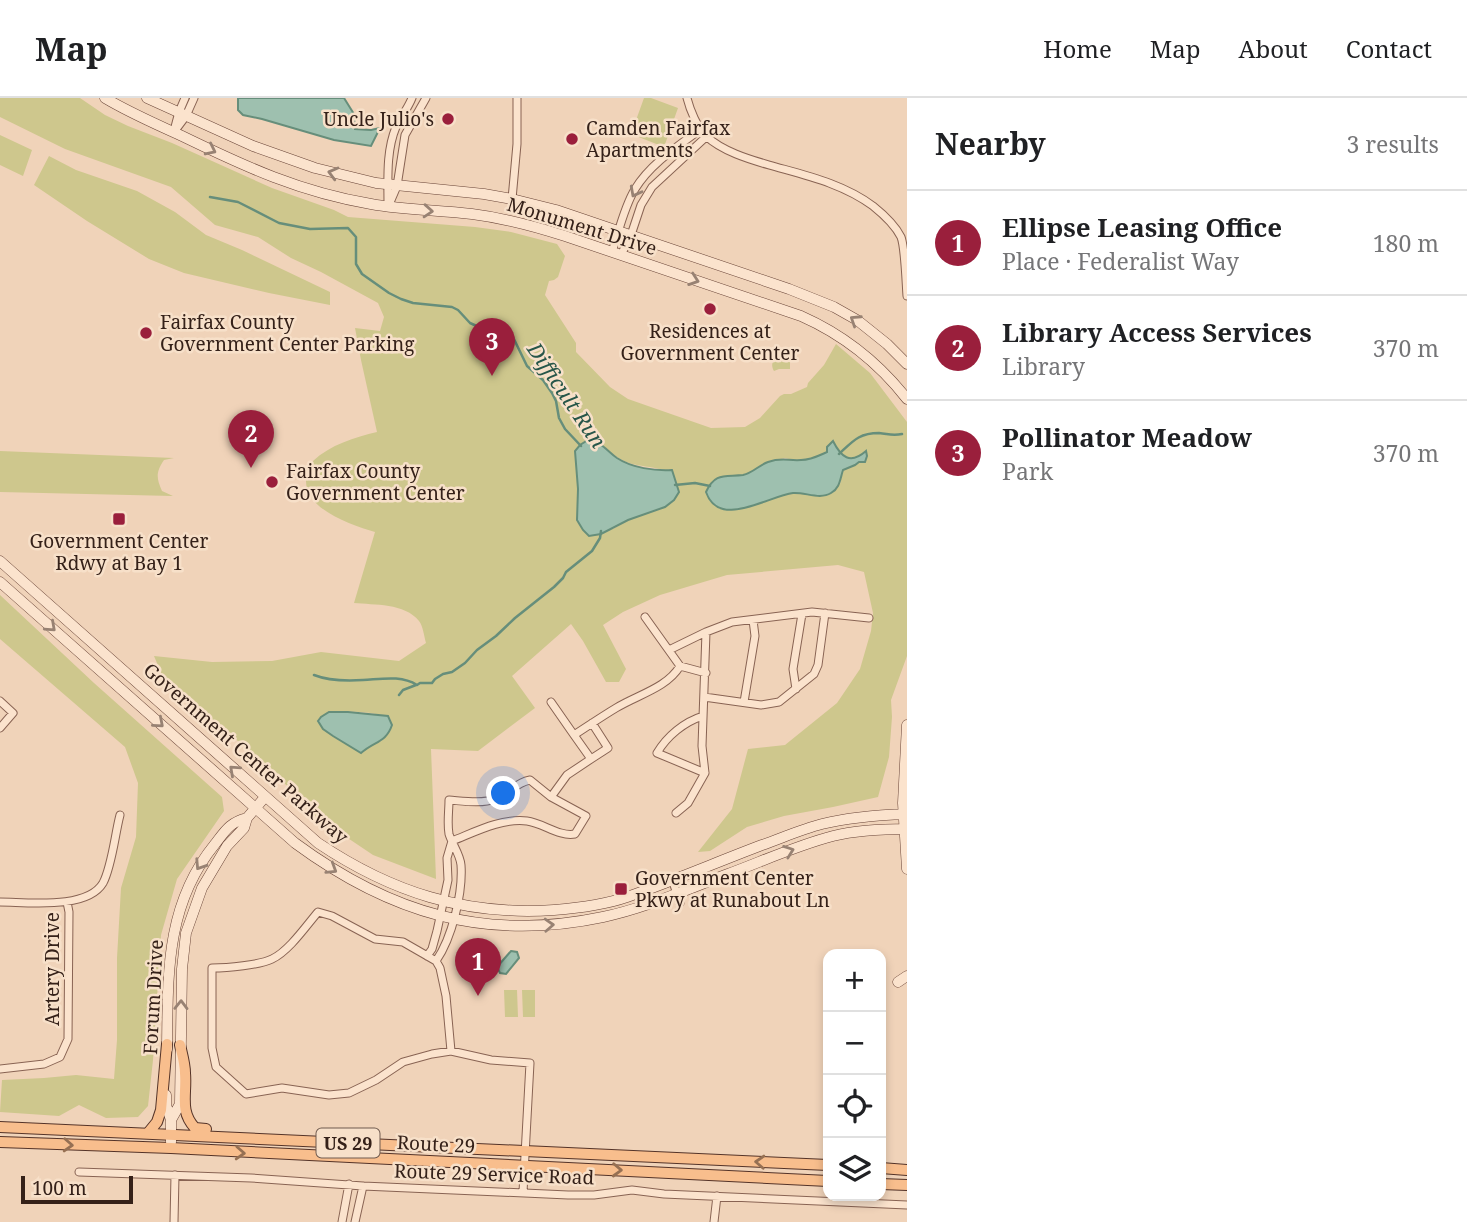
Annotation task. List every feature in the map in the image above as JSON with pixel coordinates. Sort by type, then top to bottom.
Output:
[{"type":"main road","points":[[148,1133],[161,1110],[167,1044]]},
{"type":"main road","points":[[180,1045],[185,1073],[186,1114],[195,1128],[255,1131],[278,1139]]},
{"type":"main road","name":"Route 29","points":[[0,1127],[823,1165]]},
{"type":"main road","name":"Route 29","points":[[0,1142],[823,1181]]},
{"type":"main road","points":[[886,1168],[907,1170]]},
{"type":"main road","points":[[886,1184],[907,1185]]},
{"type":"street","name":"Monument Drive","points":[[105,98],[243,165],[291,184],[334,197],[388,207],[470,214],[539,227],[788,311],[823,326],[848,341],[873,360],[907,398]]},
{"type":"street","name":"Monument Drive","points":[[147,98],[253,146],[338,175],[392,185],[512,199],[631,234],[834,307],[873,332],[907,364]]},
{"type":"street","points":[[182,114],[185,98]]},
{"type":"street","points":[[174,132],[182,114],[194,98]]},
{"type":"street","points":[[392,185],[389,160],[393,135],[412,98]]},
{"type":"street","points":[[388,207],[405,135],[426,98]]},
{"type":"street","points":[[512,199],[517,144],[517,98]]},
{"type":"street","points":[[687,98],[701,129],[735,154],[839,187],[863,198],[884,215],[902,239],[907,296]]},
{"type":"street","points":[[616,253],[619,231],[629,201],[641,180],[653,167],[701,129]]},
{"type":"street","points":[[616,253],[631,234],[640,205],[652,187],[707,136]]},
{"type":"street","name":"Government Center Parkway","points":[[0,561],[318,842],[347,862],[394,885],[443,902],[514,911],[574,908],[626,897],[823,824],[869,816],[905,814]]},
{"type":"street","name":"Government Center Parkway","points":[[0,582],[295,843],[346,878],[374,893],[440,916],[483,924],[516,926],[555,925],[604,917],[678,898],[833,836],[859,831],[905,829]]},
{"type":"street","points":[[704,697],[761,705],[779,702],[814,674],[818,665],[825,612]]},
{"type":"street","points":[[669,650],[732,622],[825,612],[869,618]]},
{"type":"street","points":[[796,689],[793,669],[802,614]]},
{"type":"street","points":[[645,617],[680,666],[706,673]]},
{"type":"street","points":[[744,702],[755,636],[753,620]]},
{"type":"street","points":[[676,813],[688,803],[705,773],[702,746],[706,632]]},
{"type":"street","points":[[574,735],[617,707],[653,689],[675,674],[680,666]]},
{"type":"street","points":[[0,701],[13,713],[0,728]]},
{"type":"street","points":[[551,702],[591,759]]},
{"type":"street","points":[[703,716],[665,739],[657,753],[705,773]]},
{"type":"street","points":[[551,797],[567,775],[608,748],[592,723]]},
{"type":"street","points":[[907,725],[904,766],[907,869]]},
{"type":"street","points":[[427,956],[432,949],[448,880],[447,858],[452,841],[484,827],[526,821],[567,835],[575,834],[586,816],[551,797],[530,780],[520,782],[495,799],[449,800],[448,831],[452,841],[461,862],[460,886],[443,952],[436,961]]},
{"type":"street","name":"Forum Drive","points":[[171,1148],[172,1120],[180,1104],[182,969],[187,933],[202,888],[228,846],[244,828],[247,818],[265,797]]},
{"type":"street","points":[[0,902],[67,902],[87,897],[102,886],[120,814]]},
{"type":"street","name":"Forum Drive","points":[[172,1120],[166,1105],[171,942],[185,892],[197,867],[235,821],[247,818]]},
{"type":"street","points":[[672,879],[678,898]]},
{"type":"street","name":"Artery Drive","points":[[0,1069],[44,1065],[60,1057],[68,1039],[67,902]]},
{"type":"street","points":[[451,1051],[446,996],[436,961],[404,942],[375,939],[332,916],[318,912],[292,943],[272,959],[230,968],[212,968],[212,1048],[216,1067],[246,1094],[282,1088],[329,1095],[349,1093],[376,1080],[402,1062],[451,1051],[491,1060],[530,1063],[523,1192]]},
{"type":"street","points":[[907,976],[898,982],[907,984]]},
{"type":"street","name":"Route 29 Service Road","points":[[79,1172],[594,1195],[632,1190],[664,1194],[907,1205]]},
{"type":"street","points":[[174,1222],[175,1175]]},
{"type":"street","points":[[342,1222],[349,1184]]},
{"type":"street","points":[[355,1222],[363,1186]]},
{"type":"street","points":[[714,1222],[717,1196]]},
{"type":"shaded area","points":[[0,98],[80,98],[128,126],[272,188],[348,217],[475,227],[511,232],[557,244],[565,256],[558,277],[549,281],[545,295],[576,343],[576,352],[610,387],[628,399],[711,428],[745,427],[760,418],[780,396],[807,387],[836,344],[870,373],[907,422],[907,656],[891,700],[889,757],[878,797],[784,816],[747,827],[710,851],[698,852],[732,809],[748,749],[785,745],[837,703],[860,669],[871,631],[873,613],[864,572],[838,565],[727,575],[660,595],[623,612],[603,625],[626,669],[619,682],[606,682],[571,624],[512,676],[535,708],[478,751],[431,749],[436,879],[373,855],[315,816],[295,793],[162,675],[154,656],[212,662],[272,661],[321,652],[399,661],[426,643],[420,623],[406,611],[389,606],[354,603],[375,532],[354,525],[321,508],[308,491],[306,480],[310,465],[327,450],[343,442],[377,432],[355,328],[380,331],[384,317],[378,303],[291,258],[258,237],[215,225],[171,187],[65,149],[0,117]],"holes":[[[833,441],[842,455],[858,458],[855,465],[843,470],[840,484],[814,495],[782,495],[743,509],[729,475],[745,475],[766,463],[785,458],[810,460],[827,452]],[[603,446],[625,461],[664,470],[665,507],[628,520],[613,529],[577,507],[575,451]],[[329,712],[371,713],[391,720],[384,739],[365,749],[343,742]]]},
{"type":"shaded area","points":[[238,98],[344,98],[354,114],[355,129],[380,128],[371,146],[334,140],[243,115],[238,110]]},
{"type":"shaded area","points":[[644,98],[678,108],[664,147],[631,134]]},
{"type":"shaded area","points":[[0,135],[32,150],[23,176],[0,165]]},
{"type":"shaded area","points":[[49,156],[76,170],[137,191],[175,212],[206,235],[330,292],[330,305],[184,273],[149,259],[34,185]]},
{"type":"shaded area","points":[[779,357],[790,362],[790,369],[774,371],[773,362]]},
{"type":"shaded area","points":[[588,440],[600,444],[617,458],[630,464],[672,470],[679,492],[674,500],[665,507],[628,520],[601,534],[589,536],[577,520],[575,451]]},
{"type":"shaded area","points":[[833,441],[846,457],[855,458],[866,451],[867,456],[865,462],[843,470],[836,489],[827,495],[793,493],[733,510],[722,509],[712,503],[706,492],[717,478],[747,474],[765,463],[781,459],[811,459],[827,452],[827,447]]},
{"type":"shaded area","points":[[0,451],[174,458],[164,460],[158,475],[162,491],[173,496],[0,492]]},
{"type":"shaded area","points":[[0,595],[222,797],[224,811],[177,879],[161,935],[148,1106],[138,1117],[106,1118],[79,1105],[59,1116],[0,1112],[2,1080],[76,1075],[114,1079],[121,888],[136,837],[138,783],[125,747],[0,639]]},
{"type":"shaded area","points":[[329,712],[388,716],[392,725],[383,739],[361,753],[323,729],[318,721]]},
{"type":"shaded area","points":[[511,951],[517,952],[519,958],[506,974],[500,973],[497,967]]},
{"type":"shaded area","points":[[504,990],[517,990],[518,1017],[505,1017]]},
{"type":"shaded area","points":[[522,990],[535,990],[535,1017],[523,1017]]},
{"type":"waterway","name":"Difficult Run","points":[[210,197],[238,202],[279,223],[310,229],[348,228],[356,237],[356,264],[362,274],[389,293],[413,303],[452,307],[470,323],[481,328],[500,328],[512,335],[527,366],[543,380],[552,393],[565,429],[581,446]]},
{"type":"waterway","name":"Difficult Run","points":[[839,454],[866,434],[902,434]]},
{"type":"waterway","name":"Difficult Run","points":[[675,485],[695,483],[710,486]]},
{"type":"waterway","points":[[314,675],[338,680],[391,678],[417,685],[432,683],[465,663],[554,587],[566,572],[592,551],[601,531]]},
{"type":"waterway","points":[[399,695],[403,690],[416,685]]},
{"type":"place","name":"Uncle Julio's","points":[[448,119]]},
{"type":"place","name":"Camden Fairfax Apartments","points":[[572,139]]},
{"type":"place","name":"Residences at Government Center","points":[[710,309]]},
{"type":"place","name":"Fairfax County Government Center Parking","points":[[146,333]]},
{"type":"place","name":"Pollinator Meadow","points":[[492,376]]},
{"type":"place","name":"Library Access Services","points":[[251,468]]},
{"type":"place","name":"Fairfax County Government Center","points":[[272,482]]},
{"type":"place","name":"Government Center Rdwy at Bay 1","points":[[119,519]]},
{"type":"place","name":"Government Center Pkwy at Runabout Ln","points":[[621,889]]},
{"type":"place","name":"Ellipse Leasing Office","points":[[478,996]]}]
